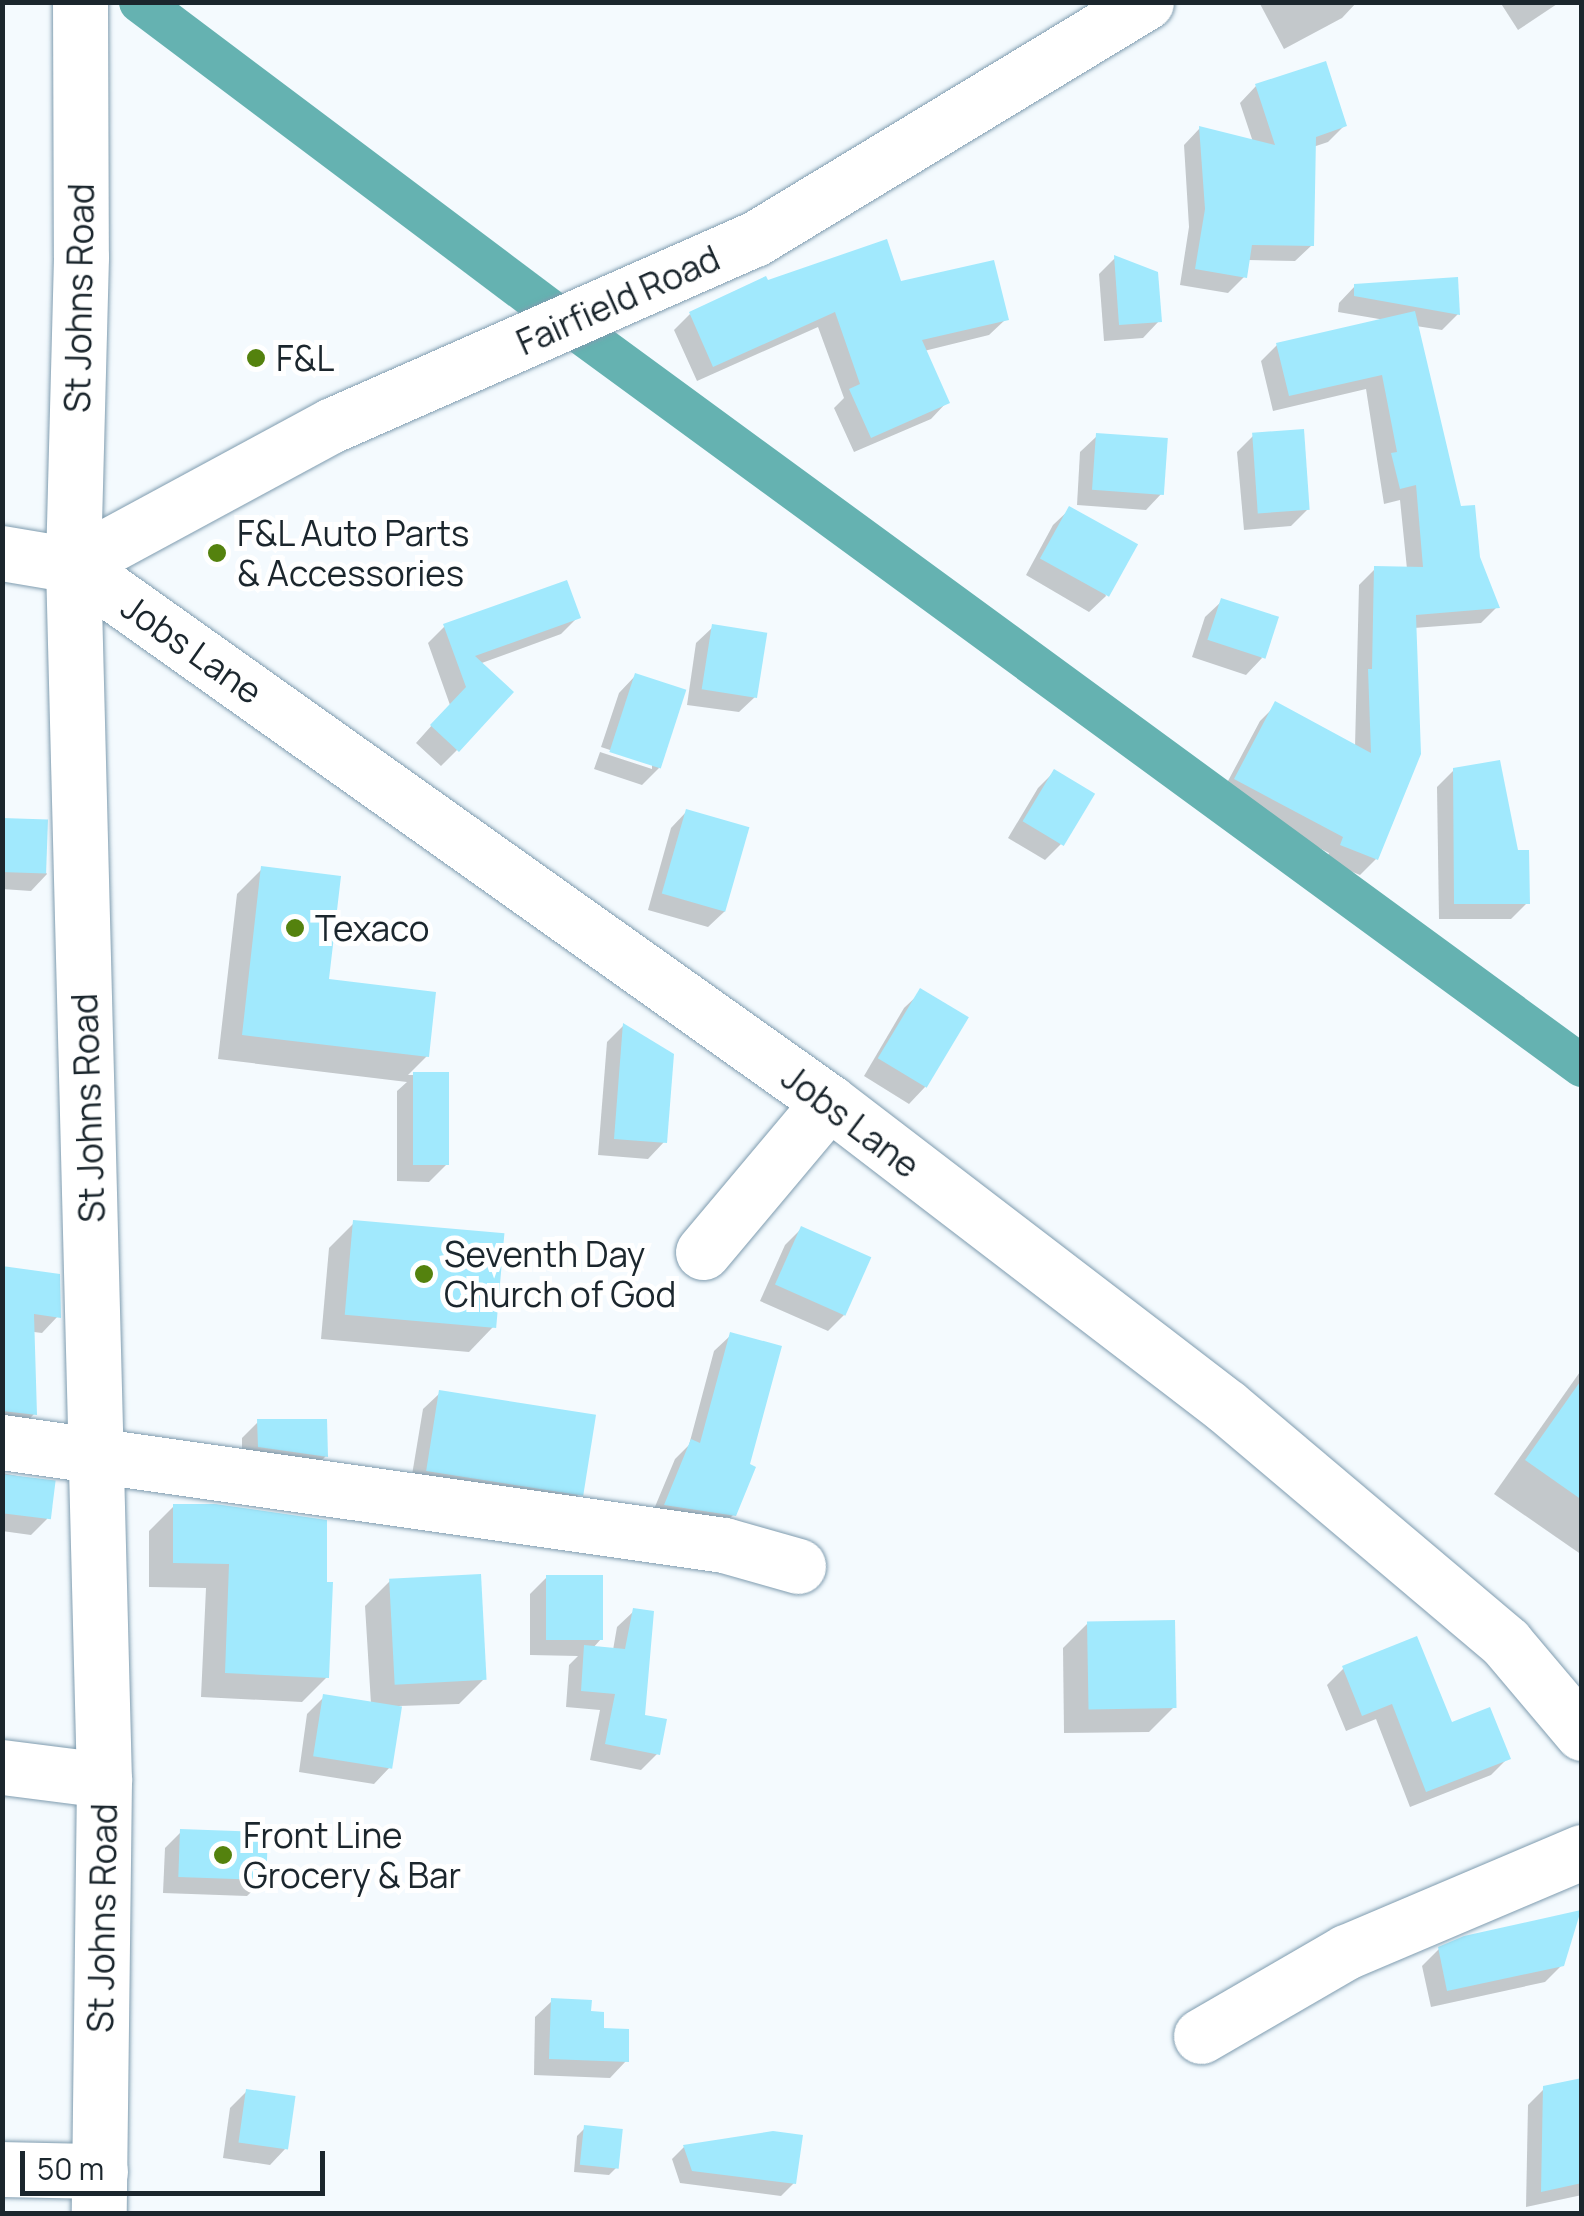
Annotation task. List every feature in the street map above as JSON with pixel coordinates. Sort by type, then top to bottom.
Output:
[{"type":"street","name":"St Johns Road","points":[[80,2],[81,257],[73,565],[104,1780],[99,2192]]},
{"type":"street","name":"Fairfield Road","points":[[73,565],[332,426],[754,239],[1146,2]]},
{"type":"street","points":[[2,553],[73,565]]},
{"type":"street","name":"Jobs Lane","points":[[73,565],[829,1102],[1227,1407],[1506,1643],[1582,1734]]},
{"type":"street","points":[[703,1252],[829,1102]]},
{"type":"street","points":[[2,1442],[724,1545],[798,1566]]},
{"type":"street","points":[[2,1767],[104,1780]]},
{"type":"street","points":[[1201,2036],[1346,1952],[1582,1852]]},
{"type":"street","points":[[2,2169],[99,2192]]},
{"type":"building","points":[[1326,61],[1347,126],[1316,137],[1314,246],[1252,245],[1247,278],[1195,269],[1205,209],[1199,126],[1275,145],[1255,84]]},
{"type":"building","points":[[887,239],[901,281],[994,260],[1009,320],[922,340],[950,403],[871,438],[849,389],[860,384],[835,312],[713,367],[689,312],[766,276],[768,280]]},
{"type":"building","points":[[1114,255],[1158,272],[1162,322],[1119,325]]},
{"type":"building","points":[[1458,277],[1460,315],[1354,296],[1354,284]]},
{"type":"building","points":[[1415,311],[1461,506],[1475,505],[1480,557],[1500,608],[1416,615],[1421,754],[1378,860],[1340,845],[1343,837],[1234,779],[1275,701],[1371,753],[1368,669],[1372,669],[1374,566],[1423,567],[1416,485],[1400,489],[1391,453],[1397,452],[1382,375],[1289,396],[1276,343]]},
{"type":"building","points":[[1304,429],[1310,510],[1258,513],[1252,433]]},
{"type":"building","points":[[1096,433],[1168,438],[1164,495],[1092,490]]},
{"type":"building","points":[[1069,506],[1138,544],[1109,597],[1040,558]]},
{"type":"building","points":[[567,580],[581,618],[475,656],[514,692],[459,752],[430,725],[466,687],[443,624]]},
{"type":"building","points":[[1221,598],[1279,617],[1265,659],[1207,640]]},
{"type":"building","points":[[712,624],[767,633],[757,698],[702,689]]},
{"type":"building","points":[[635,673],[686,690],[661,769],[609,752]]},
{"type":"building","points":[[1500,760],[1518,850],[1529,850],[1530,904],[1454,904],[1453,768]]},
{"type":"building","points":[[1054,769],[1095,794],[1064,846],[1023,821]]},
{"type":"building","points":[[686,809],[749,827],[725,912],[662,894]]},
{"type":"building","points":[[2,818],[48,820],[46,874],[2,872]]},
{"type":"building","name":"Texaco","points":[[261,866],[341,876],[329,979],[436,992],[429,1057],[242,1035]]},
{"type":"building","points":[[920,988],[969,1017],[927,1088],[878,1058]]},
{"type":"building","points":[[623,1023],[674,1054],[667,1143],[614,1139]]},
{"type":"building","points":[[413,1072],[449,1072],[449,1165],[413,1165]]},
{"type":"building","name":"Seventh Day Church of God","points":[[353,1220],[504,1233],[496,1328],[345,1315]]},
{"type":"building","points":[[801,1226],[871,1257],[845,1316],[775,1284]]},
{"type":"building","points":[[2,1266],[60,1274],[61,1318],[34,1314],[37,1415],[2,1411]]},
{"type":"building","points":[[730,1332],[782,1346],[750,1464],[756,1467],[736,1516],[664,1505],[691,1439],[700,1443]]},
{"type":"building","points":[[1582,1379],[1582,1500],[1525,1460]]},
{"type":"building","points":[[439,1390],[596,1415],[583,1496],[426,1471]]},
{"type":"building","points":[[257,1419],[327,1419],[328,1457],[258,1447]]},
{"type":"building","points":[[2,1474],[56,1481],[51,1519],[2,1513]]},
{"type":"building","points":[[173,1504],[215,1504],[327,1520],[327,1582],[333,1582],[329,1678],[225,1673],[229,1564],[173,1563]]},
{"type":"building","points":[[481,1574],[487,1680],[395,1685],[389,1579]]},
{"type":"building","points":[[546,1575],[603,1575],[603,1640],[546,1640]]},
{"type":"building","points":[[633,1608],[654,1611],[645,1715],[667,1719],[660,1755],[605,1744],[615,1694],[581,1691],[584,1645],[625,1649]]},
{"type":"building","points":[[1175,1620],[1177,1708],[1089,1710],[1087,1622]]},
{"type":"building","points":[[1417,1636],[1452,1722],[1490,1707],[1511,1759],[1426,1792],[1392,1704],[1362,1716],[1342,1666]]},
{"type":"building","points":[[323,1694],[402,1707],[392,1769],[313,1756]]},
{"type":"building","name":"Front Line Grocery & Bar","points":[[180,1829],[268,1832],[266,1880],[178,1877]]},
{"type":"building","points":[[1581,1910],[1564,1966],[1447,1991],[1438,1947],[1464,1936]]},
{"type":"building","points":[[551,1998],[592,2000],[591,2011],[604,2012],[604,2028],[629,2029],[629,2062],[549,2059]]},
{"type":"building","points":[[1582,2078],[1582,2183],[1541,2192],[1543,2086]]},
{"type":"building","points":[[246,2089],[296,2096],[288,2149],[238,2142]]},
{"type":"building","points":[[584,2125],[623,2129],[619,2169],[580,2165]]},
{"type":"building","points":[[773,2131],[803,2135],[796,2184],[692,2171],[683,2145]]},
{"type":"waterway","points":[[140,2],[567,323],[1582,1066]]},
{"type":"place","name":"F&L","points":[[256,358]]},
{"type":"place","name":"F&L Auto Parts & Accessories","points":[[217,553]]},
{"type":"place","name":"Texaco","points":[[295,928]]},
{"type":"place","name":"Seventh Day Church of God","points":[[424,1274]]},
{"type":"place","name":"Front Line Grocery & Bar","points":[[223,1855]]}]
